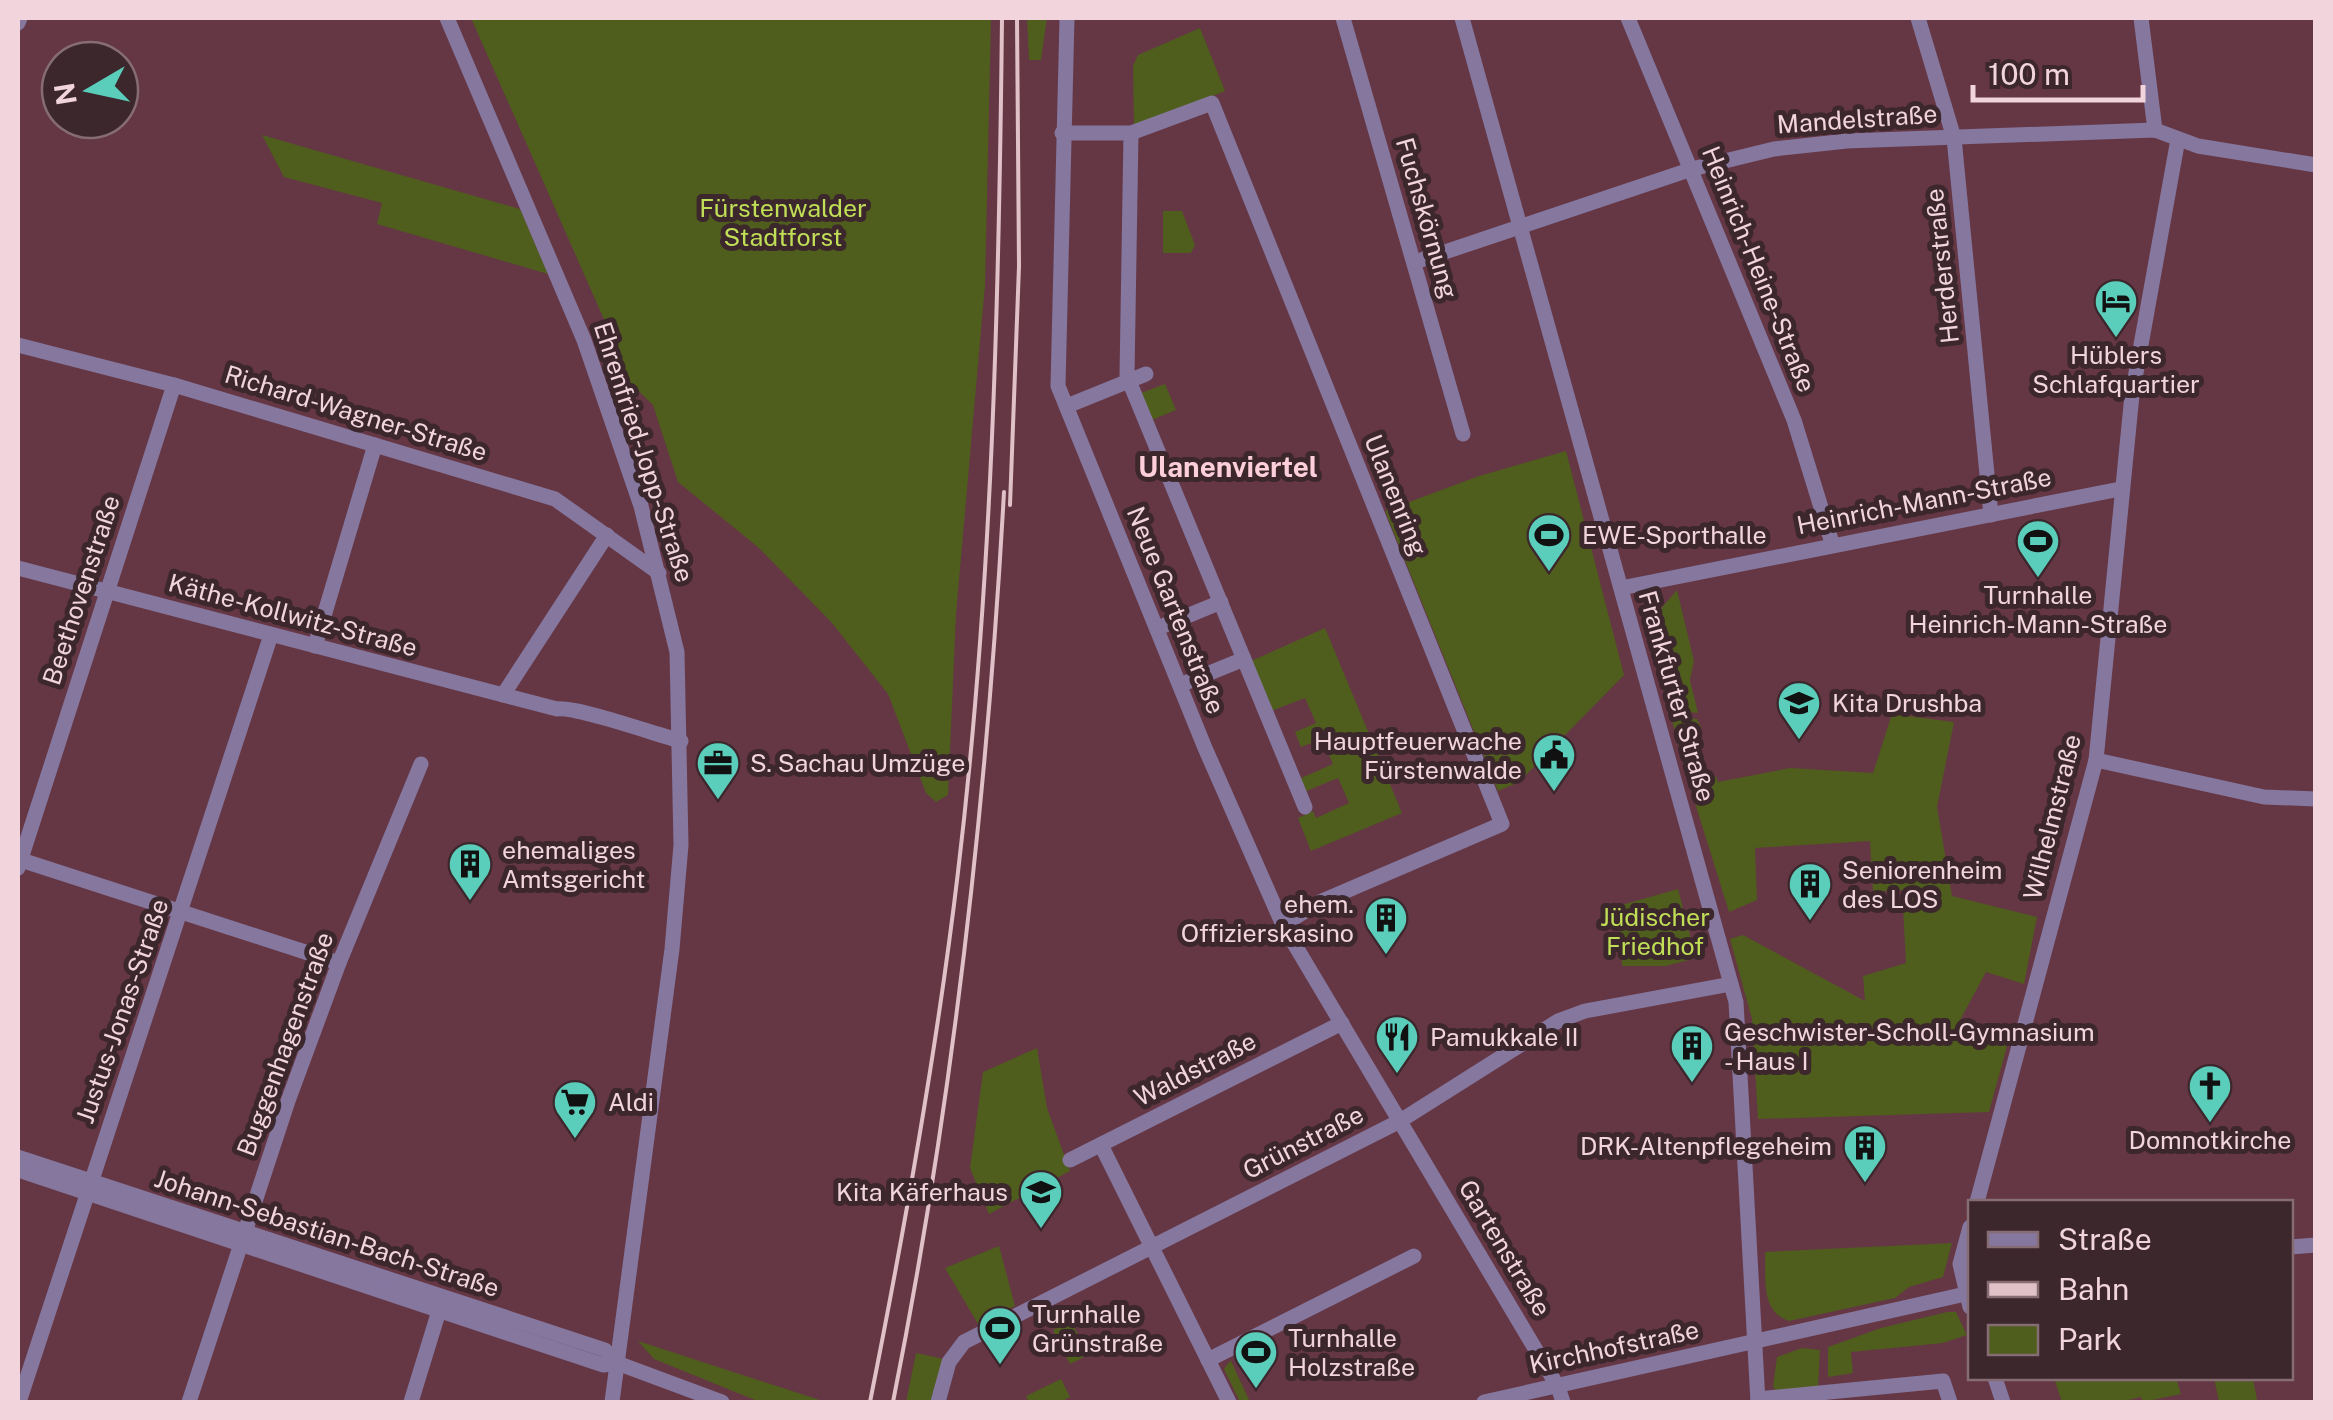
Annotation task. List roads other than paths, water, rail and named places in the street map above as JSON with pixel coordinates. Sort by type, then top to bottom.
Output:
[{"type":"street","name":"Ehrenfried-Jopp-Straße","points":[[447,18],[584,340],[659,573],[676,652],[681,845],[672,949],[612,1402]]},
{"type":"street","name":"Neue Gartenstraße","points":[[1066,18],[1058,386],[1283,925],[1400,1121]]},
{"type":"street","name":"Fuchskörnung","points":[[1343,18],[1462,434]]},
{"type":"street","name":"Frankfurter Straße","points":[[1462,18],[1731,984],[1743,1069],[1758,1401]]},
{"type":"street","name":"Heinrich-Heine-Straße","points":[[1628,18],[1794,420],[1832,543]]},
{"type":"street","name":"Herderstraße","points":[[1918,18],[1954,138],[1991,515]]},
{"type":"street","points":[[2141,18],[2155,130]]},
{"type":"street","name":"Ulanenring","points":[[1062,133],[1131,133],[1212,103],[1502,824],[1320,902],[1283,925]]},
{"type":"street","name":"Mandelstraße","points":[[1415,262],[1692,169],[1774,149],[2155,130],[2178,139],[2316,165]]},
{"type":"street","points":[[1131,133],[1129,381],[1305,807]]},
{"type":"street","name":"Wilhelmstraße","points":[[1978,1200],[2096,760],[2120,488],[2133,388],[2178,139]]},
{"type":"street","name":"Richard-Wagner-Straße","points":[[18,345],[174,385],[555,499],[659,573]]},
{"type":"street","points":[[1066,406],[1146,374]]},
{"type":"street","name":"Beethovenstraße","points":[[18,862],[174,385]]},
{"type":"street","points":[[316,646],[375,445]]},
{"type":"street","name":"Heinrich-Mann-Straße","points":[[1621,588],[2120,488]]},
{"type":"street","points":[[503,695],[607,534]]},
{"type":"street","name":"Käthe-Kollwitz-Straße","points":[[18,568],[557,709],[584,710],[601,720],[681,741]]},
{"type":"street","points":[[1158,628],[1220,602]]},
{"type":"street","name":"Justus-Jonas-Straße","points":[[18,1402],[272,635]]},
{"type":"street","points":[[1180,685],[1244,659]]},
{"type":"street","points":[[2096,760],[2264,797],[2316,798]]},
{"type":"street","name":"Buggenhagenstraße","points":[[189,1402],[339,963],[422,764]]},
{"type":"street","points":[[18,862],[182,910],[339,963]]},
{"type":"street","name":"Grünstraße","points":[[938,1402],[949,1362],[964,1342],[1400,1121],[1574,1014],[1731,984]]},
{"type":"street","name":"Waldstraße","points":[[1070,1160],[1342,1023]]},
{"type":"street","name":"Gartenstraße","points":[[1400,1121],[1560,1395]]},
{"type":"street","points":[[1101,1144],[1229,1402]]},
{"type":"street","name":"Johann-Sebastian-Bach-Straße","points":[[18,1157],[88,1187],[441,1304],[605,1350],[616,1363],[722,1402]]},
{"type":"street","name":"Johann-Sebastian-Bach-Straße","points":[[18,1170],[88,1187]]},
{"type":"street","points":[[1968,1234],[1960,1264],[1968,1294]]},
{"type":"street","points":[[1208,1360],[1414,1256]]},
{"type":"street","name":"Kirchhofstraße","points":[[1484,1402],[1560,1395],[1755,1342],[1968,1298]]},
{"type":"street","points":[[411,1402],[441,1304]]},
{"type":"street","points":[[1758,1401],[1826,1397],[1942,1381],[1950,1402]]},
{"type":"railway","points":[[870,1402],[930,1072],[970,766],[992,445],[1002,18]]},
{"type":"railway","points":[[1010,505],[1019,266],[1017,18]]},
{"type":"railway","points":[[893,1402],[933,1176],[965,949],[988,721],[1004,492]]},
{"type":"place","name":"Hüblers Schlafquartier","points":[[2116,339]]},
{"type":"place","name":"EWE-Sporthalle","points":[[1549,573]]},
{"type":"place","name":"Turnhalle Heinrich-Mann-Straße","points":[[2038,579]]},
{"type":"place","name":"Kita Drushba","points":[[1799,741]]},
{"type":"place","name":"Hauptfeuerwache Fürstenwalde","points":[[1554,793]]},
{"type":"place","name":"S. Sachau Umzüge","points":[[718,801]]},
{"type":"place","name":"ehemaliges Amtsgericht","points":[[470,902]]},
{"type":"place","name":"Seniorenheim des LOS","points":[[1810,922]]},
{"type":"place","name":"ehem. Offizierskasino","points":[[1386,956]]},
{"type":"place","name":"Pamukkale II","points":[[1397,1075]]},
{"type":"place","name":"Geschwister-Scholl-Gymnasium - Haus I","points":[[1692,1084]]},
{"type":"place","name":"Domnotkirche","points":[[2210,1124]]},
{"type":"place","name":"Aldi","points":[[575,1140]]},
{"type":"place","name":"DRK-Altenpflegeheim","points":[[1865,1184]]},
{"type":"place","name":"Kita Käferhaus","points":[[1041,1230]]},
{"type":"place","name":"Turnhalle Grünstraße","points":[[1000,1366]]},
{"type":"place","name":"Turnhalle Holzstraße","points":[[1256,1390]]},
{"type":"district","name":"Ulanenviertel","points":[[1228,467]]},
{"type":"park label","name":"Fürstenwalder Stadtforst","points":[[783,222]]},
{"type":"park label","name":"Jüdischer Friedhof","points":[[1655,932]]}]
